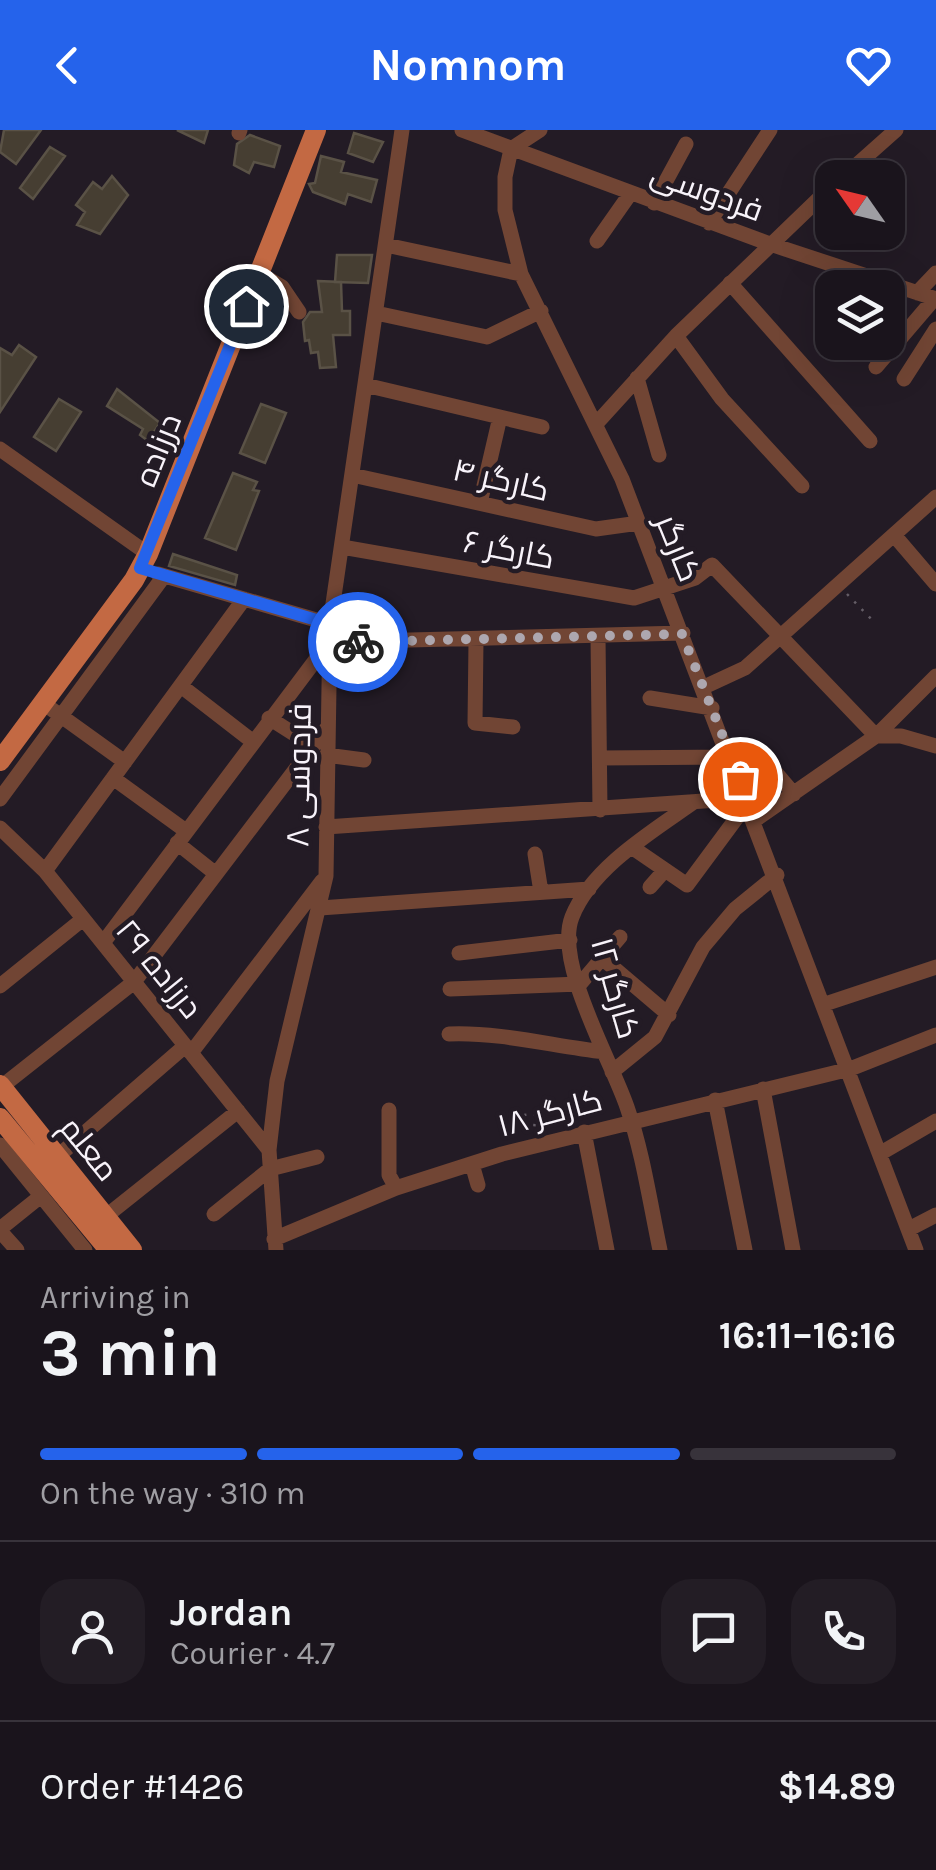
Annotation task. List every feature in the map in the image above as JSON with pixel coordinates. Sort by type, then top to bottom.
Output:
[{"type":"main road","name":"درزاده","points":[[0,761],[144,561],[316,130]]},
{"type":"main road","name":"معلم","points":[[1,1086],[8,1127],[109,1250]]},
{"type":"main road","name":"معلم","points":[[8,1127],[57,1157],[132,1250]]},
{"type":"street","name":"فردوسی ۸","points":[[275,1245],[268,1150],[278,1081],[326,876],[320,750],[327,728],[330,624],[402,130]]},
{"type":"street","name":"فردوسی","points":[[462,130],[630,194],[935,299]]},
{"type":"street","points":[[512,149],[540,130]]},
{"type":"street","points":[[710,222],[770,130]]},
{"type":"street","points":[[862,160],[896,130]]},
{"type":"street","points":[[654,202],[686,144]]},
{"type":"street","name":"کارگر","points":[[512,149],[505,177],[505,210],[522,274],[596,424],[639,523],[747,798],[916,1250]]},
{"type":"street","points":[[598,241],[630,194]]},
{"type":"street","points":[[596,424],[676,336],[815,202]]},
{"type":"street","points":[[386,245],[522,274]]},
{"type":"street","points":[[917,293],[936,273]]},
{"type":"street","points":[[260,274],[282,287],[299,312]]},
{"type":"street","points":[[730,283],[870,442]]},
{"type":"street","points":[[876,367],[935,299]]},
{"type":"street","points":[[376,313],[488,336],[540,311]]},
{"type":"street","points":[[904,379],[936,329]]},
{"type":"street","points":[[676,336],[722,400],[802,486]]},
{"type":"street","points":[[638,378],[659,455]]},
{"type":"street","points":[[365,385],[542,426]]},
{"type":"street","points":[[480,503],[500,417]]},
{"type":"street","points":[[0,449],[164,576],[330,624]]},
{"type":"street","name":"کارگر ۴","points":[[352,475],[596,529],[639,523]]},
{"type":"street","points":[[704,687],[745,668],[934,501]]},
{"type":"street","points":[[894,534],[936,584]]},
{"type":"street","name":"کارگر ۶","points":[[342,547],[634,598],[695,578],[712,566],[778,638]]},
{"type":"street","points":[[0,799],[164,576]]},
{"type":"street","points":[[46,871],[244,599]]},
{"type":"street","points":[[103,943],[268,718],[329,642],[682,634]]},
{"type":"street","points":[[598,636],[600,810]]},
{"type":"street","points":[[778,638],[876,736],[901,736],[936,746]]},
{"type":"street","points":[[476,641],[474,723],[514,727]]},
{"type":"street","points":[[755,820],[876,736],[936,676]]},
{"type":"street","points":[[181,686],[252,741]]},
{"type":"street","points":[[650,698],[712,708]]},
{"type":"street","points":[[43,702],[126,762]]},
{"type":"street","points":[[268,718],[320,750],[364,760]]},
{"type":"street","points":[[1,1086],[134,982],[216,874],[320,750]]},
{"type":"street","points":[[600,758],[731,757]]},
{"type":"street","points":[[633,848],[687,885],[747,798],[777,774],[794,794]]},
{"type":"street","points":[[114,778],[216,874]]},
{"type":"street","points":[[326,827],[747,798]]},
{"type":"street","name":"کارگر ۱۲","points":[[660,1250],[630,1120],[580,984],[570,940],[570,919],[589,888],[633,848],[694,802]]},
{"type":"street","name":"درزاده ۲۹","points":[[0,828],[46,871],[268,1150]]},
{"type":"street","points":[[535,854],[540,892]]},
{"type":"street","points":[[650,887],[665,870]]},
{"type":"street","points":[[612,1072],[655,1037],[703,947],[735,909],[776,875]]},
{"type":"street","points":[[57,1157],[188,1049],[326,876]]},
{"type":"street","points":[[320,908],[589,888]]},
{"type":"street","points":[[0,986],[84,919]]},
{"type":"street","points":[[450,990],[580,984],[620,936]]},
{"type":"street","points":[[458,952],[570,940]]},
{"type":"street","points":[[602,958],[669,1014]]},
{"type":"street","points":[[825,1004],[936,967]]},
{"type":"street","points":[[449,1034],[493,1032],[521,1042],[604,1052]]},
{"type":"street","name":"کارگر ۱۸","points":[[275,1245],[396,1188],[534,1145],[850,1069],[936,1035]]},
{"type":"street","points":[[764,1089],[793,1250]]},
{"type":"street","points":[[715,1100],[745,1250]]},
{"type":"street","points":[[389,1110],[389,1175],[396,1188]]},
{"type":"street","points":[[105,1217],[238,1112]]},
{"type":"street","points":[[882,1153],[936,1120]]},
{"type":"street","points":[[8,1127],[42,1196],[85,1250]]},
{"type":"street","points":[[584,1132],[607,1250]]},
{"type":"street","points":[[214,1214],[270,1169],[317,1156]]},
{"type":"street","points":[[472,1164],[478,1185]]},
{"type":"street","points":[[16,1250],[0,1230],[42,1196]]},
{"type":"street","points":[[908,1229],[936,1215]]},
{"type":"path","points":[[838,584],[874,622]]},
{"type":"path","points":[[503,1117],[535,1114],[534,1145]]},
{"type":"building","points":[[4,130],[41,130],[16,164],[0,152]]},
{"type":"building","points":[[177,130],[208,130],[204,143]]},
{"type":"building","points":[[354,133],[383,142],[373,162],[348,153]]},
{"type":"building","points":[[250,135],[280,146],[274,167],[254,162],[249,173],[234,165],[237,144]]},
{"type":"building","points":[[50,147],[65,156],[33,199],[20,188]]},
{"type":"building","points":[[321,156],[344,162],[341,172],[377,180],[371,202],[348,194],[345,204],[313,192],[309,184],[315,183]]},
{"type":"building","points":[[112,176],[128,195],[100,234],[77,225],[85,212],[76,205],[93,182],[102,189]]},
{"type":"building","points":[[337,255],[372,255],[368,283],[335,282]]},
{"type":"building","points":[[318,281],[341,282],[342,311],[350,311],[350,335],[333,335],[336,367],[320,368],[318,352],[311,353],[309,340],[305,341],[303,322],[310,312],[322,312]]},
{"type":"building","points":[[19,345],[36,357],[0,412],[0,348],[12,355]]},
{"type":"building","points":[[117,389],[160,423],[148,441],[140,435],[143,429],[107,406]]},
{"type":"building","points":[[59,399],[81,412],[56,451],[34,437]]},
{"type":"building","points":[[261,404],[286,413],[265,463],[240,453]]},
{"type":"building","points":[[233,473],[257,482],[253,490],[259,491],[236,550],[205,538]]},
{"type":"building","points":[[173,554],[237,575],[235,585],[169,566]]},
{"type":"way so far","points":[[358,642],[682,634],[740,779]]},
{"type":"route","points":[[246,306],[140,568],[330,624],[329,642],[358,642]]}]
